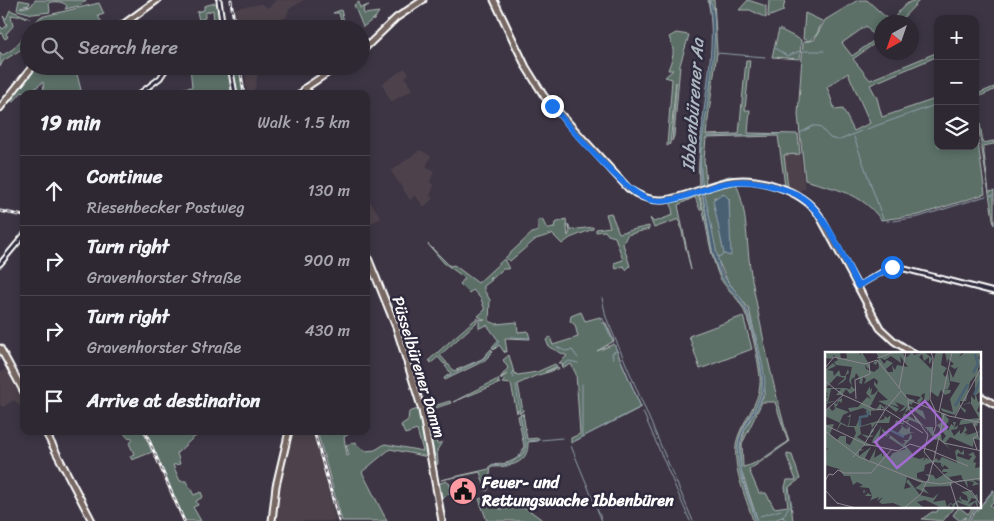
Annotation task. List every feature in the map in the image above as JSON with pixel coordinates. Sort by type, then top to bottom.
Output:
[{"type":"main road","points":[[129,20],[157,0]]},
{"type":"main road","points":[[370,43],[396,18],[423,0]]},
{"type":"main road","points":[[494,0],[526,67],[544,96],[628,188],[642,197],[656,201],[669,201],[726,182],[747,181],[790,191],[801,197],[819,215],[880,328],[894,341],[911,352]]},
{"type":"main road","points":[[0,108],[25,75]]},
{"type":"main road","points":[[305,88],[324,75]]},
{"type":"main road","name":"Püsselbürener Damm","points":[[370,263],[396,327],[421,407],[430,443],[442,521]]},
{"type":"main road","points":[[0,348],[20,385]]},
{"type":"main road","points":[[982,397],[994,404]]},
{"type":"main road","points":[[46,435],[92,521]]},
{"type":"main road","points":[[272,521],[276,486],[288,435]]},
{"type":"street","points":[[219,0],[222,20]]},
{"type":"street","points":[[144,90],[162,75]]},
{"type":"street","points":[[232,75],[234,90]]},
{"type":"street","points":[[0,264],[20,241]]},
{"type":"street","points":[[858,286],[887,269],[903,267],[994,292]]},
{"type":"shaded area","points":[[276,0],[304,0],[289,9],[286,18],[236,20],[235,8],[262,4],[268,8]]},
{"type":"shaded area","points":[[405,68],[409,74],[405,77],[412,90],[391,102],[382,84]]},
{"type":"shaded area","points":[[245,75],[258,75],[254,90],[247,90]]},
{"type":"shaded area","points":[[420,150],[431,156],[426,167],[434,171],[430,182],[434,185],[430,196],[433,198],[424,207],[415,195],[410,200],[391,171]]},
{"type":"shaded area","points":[[800,154],[806,188],[798,191],[788,187],[784,155]]},
{"type":"shaded area","points":[[370,201],[381,218],[370,224]]},
{"type":"shaded area","points":[[8,368],[20,390],[20,406],[14,400],[3,407],[0,405],[0,372]]},
{"type":"shaded area","points":[[145,435],[148,435],[186,521],[183,521],[175,508]]},
{"type":"shaded area","points":[[291,435],[314,435],[336,521],[275,521],[283,468]]},
{"type":"green space","points":[[19,0],[30,2],[29,5],[21,8],[31,6],[35,0],[87,0],[79,6],[65,9],[67,6],[63,3],[51,2],[49,3],[50,12],[33,14],[17,10]]},
{"type":"green space","points":[[708,0],[714,0],[717,52],[706,135],[739,134],[746,60],[750,60],[745,110],[750,110],[748,133],[798,134],[800,154],[784,155],[788,187],[785,186],[778,136],[706,138],[704,160],[706,183],[729,176],[746,178],[726,179],[699,188],[701,141],[712,47]]},
{"type":"green space","points":[[748,0],[766,6],[766,18],[750,10],[739,10]]},
{"type":"green space","points":[[769,0],[785,0],[783,11],[768,17]]},
{"type":"green space","points":[[858,0],[867,0],[883,15],[874,15],[874,36],[866,26],[842,43],[852,56],[874,40],[874,44],[853,59],[870,80],[934,54],[934,58],[870,85],[877,98],[882,117],[934,99],[934,150],[979,150],[985,194],[919,215],[881,220],[865,203],[848,193],[805,180],[798,115],[803,42],[814,40],[825,20]],"holes":[[[848,73],[870,123],[854,131],[843,109],[835,110],[827,87]]]},
{"type":"green space","points":[[920,0],[906,15],[896,15],[910,2]]},
{"type":"green space","points":[[359,2],[360,8],[369,5],[363,8],[364,14],[379,12],[370,22],[370,20],[360,20],[354,5]]},
{"type":"green space","points":[[99,3],[104,14],[98,16],[100,20],[38,20],[40,17]]},
{"type":"green space","points":[[218,4],[220,20],[214,20],[213,10],[205,13],[205,18],[199,20],[197,12],[204,10],[204,6]]},
{"type":"green space","points":[[10,10],[30,18],[11,15],[13,26],[6,34],[8,37],[5,39],[0,31],[0,26],[3,29],[7,25],[3,16],[6,19]]},
{"type":"green space","points":[[341,10],[344,20],[341,20],[339,13],[333,13]]},
{"type":"green space","points":[[805,13],[822,21],[817,34],[809,41],[803,39]]},
{"type":"green space","points":[[779,29],[801,40],[800,59],[772,57]]},
{"type":"green space","points":[[676,33],[689,35],[680,65],[674,136],[672,141],[676,82],[670,144],[667,146],[672,79],[665,77],[673,70],[668,70],[673,54],[669,37]]},
{"type":"green space","points":[[20,41],[20,50],[3,61],[0,67],[0,52],[3,55],[13,49]]},
{"type":"green space","points":[[31,75],[77,75],[81,90],[44,90],[43,82],[33,90],[20,90],[20,94],[13,102],[10,100]]},
{"type":"green space","points":[[191,75],[229,75],[231,90],[177,90],[192,87]]},
{"type":"green space","points":[[234,75],[240,75],[242,90],[236,90]]},
{"type":"green space","points":[[994,87],[994,90],[979,97],[979,93]]},
{"type":"green space","points":[[979,117],[983,143],[994,141],[994,144],[983,146],[989,192],[994,191],[994,225],[979,131]]},
{"type":"green space","points":[[736,183],[740,194],[745,216],[751,274],[759,316],[789,442],[749,470],[759,493],[766,493],[774,508],[788,506],[785,487],[787,480],[796,480],[787,457],[787,454],[792,455],[800,479],[789,487],[793,521],[786,521],[783,517],[771,521],[758,521],[741,470],[740,451],[745,429],[765,393],[763,369],[749,309],[727,280],[717,258],[704,192],[708,190],[710,192],[712,189]],"holes":[[[714,197],[729,199],[729,256],[723,249]],[[762,402],[775,402],[788,442],[761,460],[743,467],[742,444]]]},
{"type":"green space","points":[[702,192],[710,242],[718,270],[723,280],[743,304],[755,339],[761,369],[762,387],[760,395],[745,424],[739,440],[738,450],[740,471],[756,521],[753,521],[740,481],[736,450],[740,432],[758,394],[760,377],[750,329],[744,311],[721,281],[711,252],[699,193]]},
{"type":"green space","points":[[698,194],[702,208],[700,210],[695,197],[678,205],[691,270],[679,219],[654,228],[650,218],[654,222],[673,215],[671,203]]},
{"type":"green space","points":[[611,213],[619,233],[649,226],[649,229],[627,235],[623,244],[630,266],[626,270],[624,266],[616,269],[614,263],[623,260],[615,237],[608,235],[605,231],[596,232],[596,229],[610,227],[606,214]]},
{"type":"green space","points":[[542,219],[547,229],[554,228],[555,223],[566,219],[568,236],[570,231],[568,225],[571,230],[593,227],[593,229],[570,238],[562,244],[552,234],[536,239],[510,261],[505,258],[532,233],[538,231],[538,221]]},
{"type":"green space","points":[[428,244],[450,266],[454,265],[478,283],[504,259],[509,269],[503,269],[492,279],[491,277],[489,279],[492,280],[484,286],[484,290],[490,300],[489,321],[496,324],[517,322],[518,332],[528,331],[530,339],[505,338],[507,352],[504,351],[505,353],[499,345],[494,350],[492,347],[498,340],[487,325],[479,328],[479,319],[485,320],[478,316],[485,310],[481,299],[473,290],[469,293],[460,284],[465,278],[444,263]]},
{"type":"green space","points":[[581,312],[585,321],[600,317],[602,323],[606,323],[614,341],[597,351],[614,344],[641,407],[571,443],[571,438],[580,434],[576,374],[571,364],[563,368],[562,363],[559,363],[567,356],[549,347],[546,340],[550,337],[553,345],[578,337],[575,325],[570,321],[571,316]]},
{"type":"green space","points":[[743,316],[752,349],[700,369],[689,336]]},
{"type":"green space","points":[[477,318],[477,322],[440,355],[447,363],[444,364],[438,357],[431,363],[429,360]]},
{"type":"green space","points":[[491,349],[493,352],[484,361],[445,380],[444,378],[451,373],[445,366],[448,364],[454,371],[482,359]]},
{"type":"green space","points":[[509,355],[514,373],[518,375],[537,372],[555,364],[557,366],[545,372],[558,367],[559,369],[535,376],[518,384],[523,411],[520,413],[518,410],[517,413],[511,384],[502,383],[505,380],[500,379],[507,374],[500,378],[508,368],[503,360]]},
{"type":"green space","points":[[498,379],[497,383],[500,383],[453,402]]},
{"type":"green space","points":[[450,401],[451,403],[426,411],[437,444],[442,442],[437,450],[437,465],[424,409]]},
{"type":"green space","points":[[418,409],[428,457],[390,449],[362,472],[387,521],[342,521],[318,435],[347,435],[344,437],[347,456],[349,455],[346,445],[356,442],[365,451],[375,450],[385,444],[423,451],[417,430],[405,434],[401,425],[408,420],[409,412]]},
{"type":"green space","points":[[523,413],[527,439],[539,438],[538,441],[528,442],[525,455],[517,463],[491,467],[488,490],[486,491],[480,472],[441,480],[489,469],[491,465],[506,463],[516,459],[524,446],[518,416],[521,414],[523,416]]},
{"type":"green space","points":[[125,435],[145,435],[152,452],[132,460],[130,456],[134,454],[129,443],[133,440],[131,437],[128,438]]},
{"type":"green space","points":[[148,435],[199,435],[177,453],[180,464],[173,465],[180,481],[186,481],[194,495],[201,492],[203,497],[196,501],[198,505],[193,507],[201,521],[186,521]]},
{"type":"green space","points":[[446,481],[450,484],[451,492],[442,499],[444,508],[442,507],[438,484]]},
{"type":"green space","points":[[994,490],[994,501],[990,505],[994,508],[994,521],[968,521],[979,508],[982,508],[982,504]]},
{"type":"green space","points":[[490,495],[500,509],[526,508],[544,521],[487,521],[479,499]]},
{"type":"green space","points":[[939,508],[953,508],[943,521],[922,519],[932,512],[937,512]]},
{"type":"green space","points":[[958,508],[968,514],[972,508],[976,508],[966,521],[963,521],[966,517],[960,521],[953,515]]},
{"type":"water","points":[[709,0],[713,10],[715,27],[712,72],[701,152],[703,187],[701,188],[700,164],[701,141],[711,47]]},
{"type":"water","points":[[702,192],[705,195],[720,269],[725,279],[744,303],[758,343],[763,367],[764,390],[757,408],[745,429],[741,440],[740,452],[742,475],[758,521],[756,521],[740,471],[738,450],[742,432],[761,395],[762,377],[760,361],[747,313],[718,270]]},
{"type":"water","points":[[723,193],[729,199],[731,256],[724,254],[713,200]]},
{"type":"waterway","points":[[775,48],[787,56],[800,51]]},
{"type":"waterway","points":[[802,51],[824,51]]},
{"type":"waterway","points":[[717,53],[765,57]]},
{"type":"waterway","points":[[864,130],[935,105]]},
{"type":"waterway","points":[[800,133],[813,126],[819,126],[830,138],[838,140]]},
{"type":"waterway","points":[[840,140],[861,131]]},
{"type":"waterway","name":"Ibbenbürener Aa","points":[[707,137],[779,134]]},
{"type":"waterway","points":[[854,137],[883,219]]},
{"type":"waterway","points":[[990,196],[994,195]]},
{"type":"waterway","points":[[893,221],[919,217],[986,196]]},
{"type":"waterway","points":[[718,257],[724,254]]},
{"type":"waterway","points":[[602,298],[606,317],[693,521]]},
{"type":"waterway","points":[[602,317],[613,342]]},
{"type":"waterway","points":[[510,337],[530,338]]},
{"type":"waterway","points":[[494,349],[499,341]]},
{"type":"waterway","points":[[613,422],[638,409],[640,405],[614,344]]},
{"type":"waterway","points":[[557,347],[565,351],[572,350],[578,358]]},
{"type":"waterway","points":[[900,352],[903,350],[905,352]]},
{"type":"waterway","points":[[447,377],[483,359],[492,351]]},
{"type":"waterway","points":[[613,359],[612,353],[616,351]]},
{"type":"waterway","points":[[563,365],[569,361],[578,363]]},
{"type":"waterway","points":[[512,373],[514,378]]},
{"type":"waterway","points":[[582,384],[582,437]]},
{"type":"waterway","points":[[516,385],[517,392]]},
{"type":"waterway","points":[[517,393],[520,412]]},
{"type":"waterway","points":[[643,412],[690,521]]},
{"type":"waterway","points":[[491,466],[510,464],[524,453],[526,444],[520,415]]},
{"type":"waterway","points":[[573,442],[610,423]]},
{"type":"waterway","points":[[541,440],[562,438]]},
{"type":"waterway","points":[[529,441],[537,440]]},
{"type":"waterway","points":[[571,446],[602,521]]},
{"type":"waterway","points":[[782,519],[788,508],[792,506],[788,488]]},
{"type":"waterway","points":[[982,504],[993,490]]},
{"type":"waterway","points":[[968,521],[978,508]]},
{"type":"waterway","points":[[760,516],[781,510]]},
{"type":"railway","points":[[231,0],[234,20]]},
{"type":"railway","points":[[241,75],[243,90]]},
{"type":"railway","points":[[0,211],[20,215]]},
{"type":"railway","points":[[147,435],[184,521]]},
{"type":"railway","points":[[315,435],[339,521]]},
{"type":"place","name":"Feuer- und Rettungswache Ibbenbüren","points":[[463,491]]},
{"type":"route","points":[[552,106],[624,184],[642,197],[656,201],[669,201],[726,182],[736,181],[747,181],[790,191],[809,203],[815,210],[837,245],[858,286],[892,267]]}]
